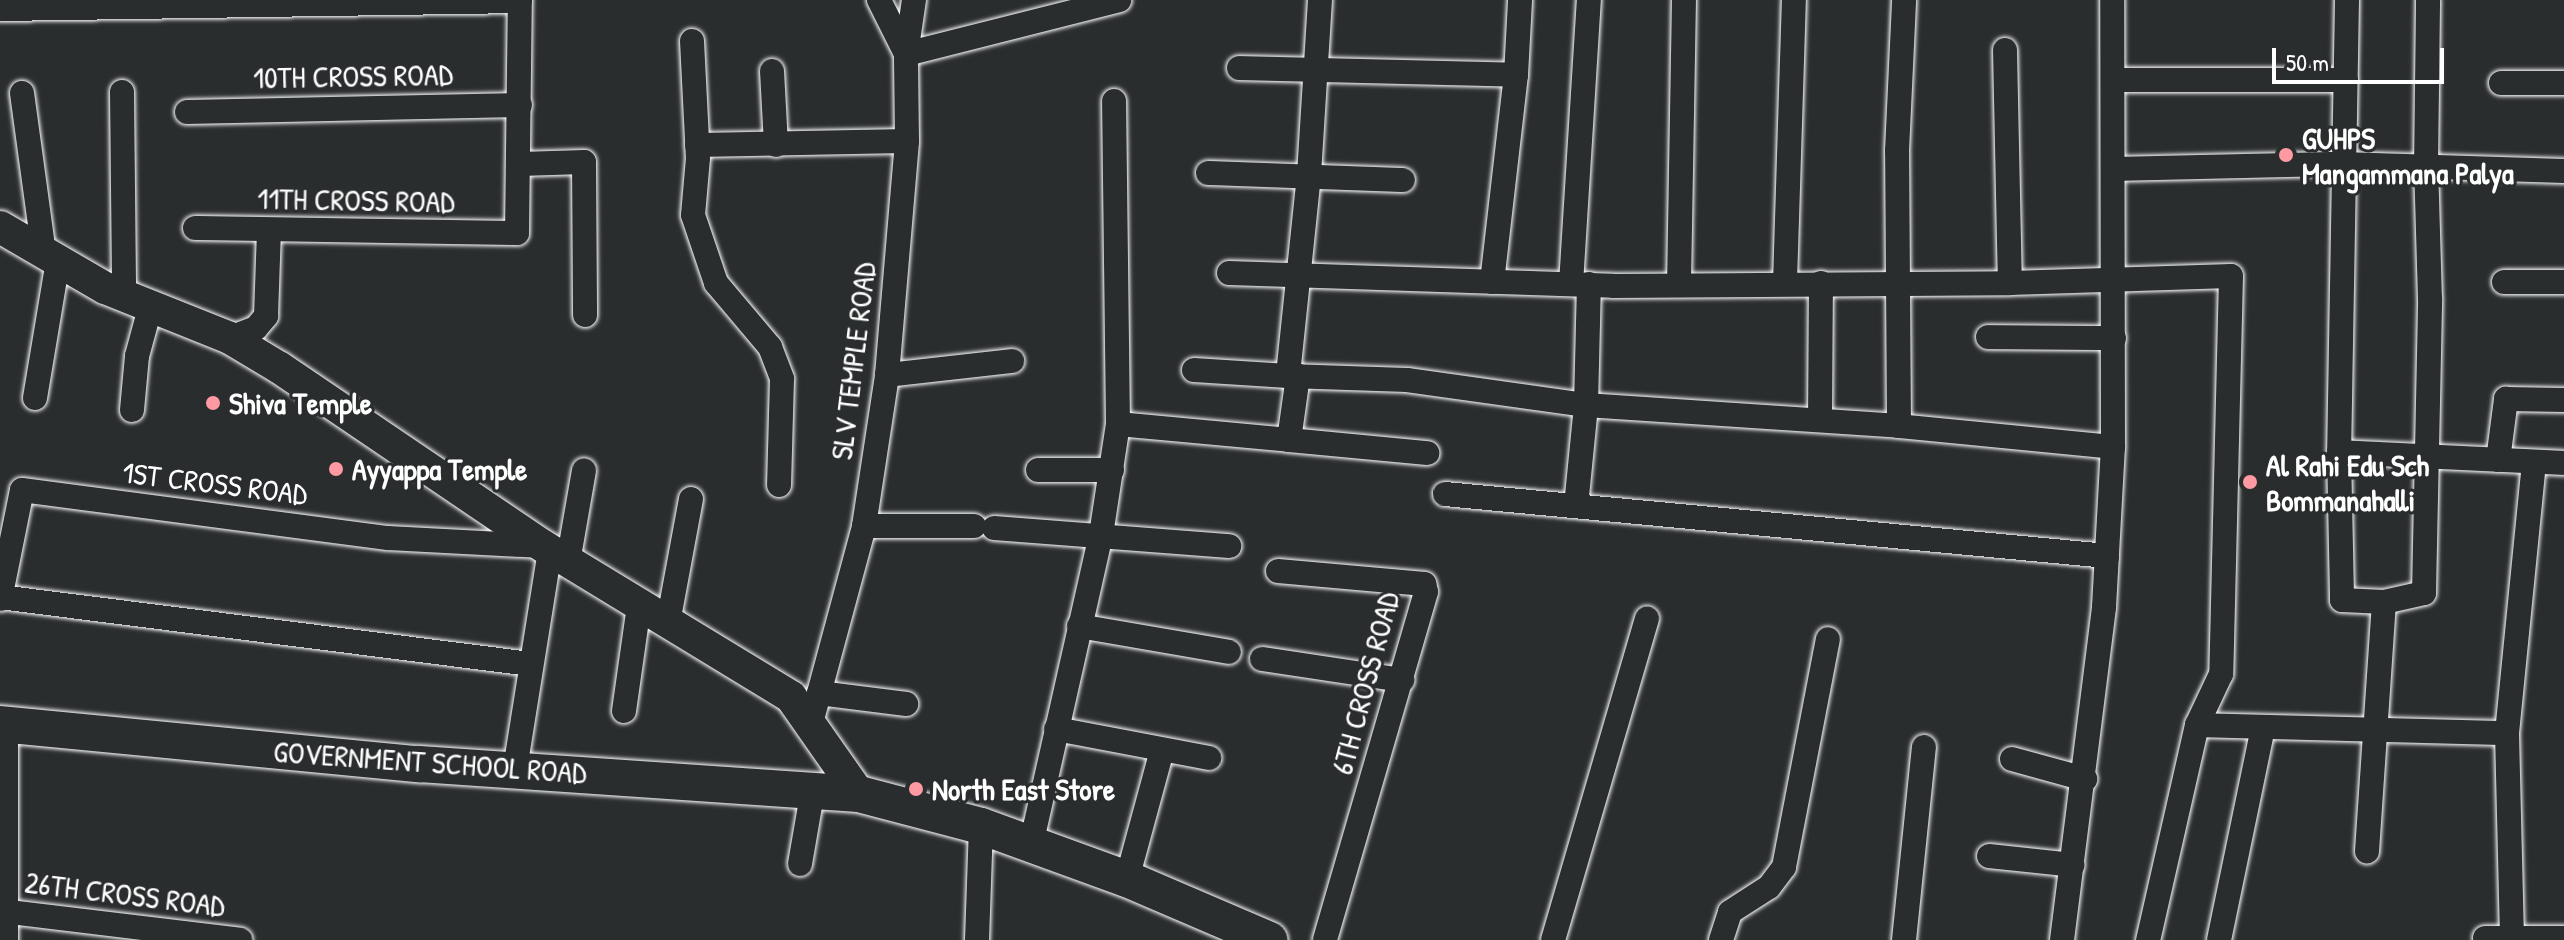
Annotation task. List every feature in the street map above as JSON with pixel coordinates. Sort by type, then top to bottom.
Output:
[{"type":"main road","name":"GOVERNMENT SCHOOL ROAD","points":[[1,724],[419,764],[859,794],[981,826],[1127,879],[1269,940]]},
{"type":"street","points":[[0,9],[520,0],[520,164],[584,162],[585,315]]},
{"type":"street","points":[[879,0],[906,54],[1119,0]]},
{"type":"street","name":"SLV TEMPLE ROAD","points":[[815,708],[864,526],[887,375],[907,141],[906,54],[914,0]]},
{"type":"street","points":[[1289,440],[1297,277],[1309,175],[1320,0]]},
{"type":"street","points":[[1492,282],[1516,75],[1520,0]]},
{"type":"street","points":[[1576,506],[1586,405],[1580,284],[1589,0]]},
{"type":"street","points":[[1679,285],[1684,0]]},
{"type":"street","points":[[1785,283],[1794,0]]},
{"type":"street","points":[[1899,426],[1897,151],[1904,0]]},
{"type":"street","points":[[2062,940],[2085,779],[2107,556],[2113,447],[2112,0]]},
{"type":"street","points":[[2347,0],[2339,452],[2342,600],[2384,602],[2424,593],[2430,299],[2426,168],[2428,0]]},
{"type":"street","points":[[692,41],[697,145],[693,215],[716,283],[770,347],[782,379],[779,485]]},
{"type":"street","points":[[2005,50],[2010,283]]},
{"type":"street","points":[[1239,68],[1516,75]]},
{"type":"street","points":[[772,71],[776,145]]},
{"type":"street","points":[[2114,80],[2346,80]]},
{"type":"street","points":[[2501,83],[2564,83]]},
{"type":"street","name":"1ST CROSS ROAD","points":[[122,92],[137,302],[137,356],[132,410]]},
{"type":"street","points":[[22,93],[51,257],[35,398]]},
{"type":"street","points":[[1031,845],[1101,535],[1118,424],[1114,101]]},
{"type":"street","name":"10TH CROSS ROAD","points":[[187,112],[520,105]]},
{"type":"street","points":[[697,145],[907,141]]},
{"type":"street","name":"11TH CROSS ROAD","points":[[195,228],[269,232],[517,233],[520,164]]},
{"type":"street","points":[[2113,169],[2342,164],[2564,171]]},
{"type":"street","points":[[1208,173],[1403,180]]},
{"type":"street","points":[[0,227],[137,302],[230,338],[280,368],[554,553],[791,697],[815,708],[906,704]]},
{"type":"street","points":[[230,338],[256,328],[266,316],[269,232]]},
{"type":"street","points":[[1229,273],[1679,285],[2010,283],[2231,276],[2221,674],[2197,725],[2148,940]]},
{"type":"street","points":[[2504,282],[2564,282]]},
{"type":"street","points":[[1820,420],[1821,283]]},
{"type":"street","points":[[1988,337],[2114,338]]},
{"type":"street","points":[[887,375],[1012,361]]},
{"type":"street","points":[[1194,370],[1407,380],[1586,405],[1899,426],[2113,447]]},
{"type":"street","points":[[2498,460],[2506,399],[2564,400]]},
{"type":"street","points":[[1118,424],[1427,453]]},
{"type":"street","points":[[2339,452],[2564,463]]},
{"type":"street","points":[[2512,938],[2507,733],[2534,462]]},
{"type":"street","points":[[515,769],[530,664],[554,553],[584,470]]},
{"type":"street","points":[[1038,470],[1112,470]]},
{"type":"street","name":"1ST CROSS ROAD","points":[[7,522],[22,490],[388,538],[554,553]]},
{"type":"street","points":[[1445,494],[2107,556]]},
{"type":"street","points":[[668,623],[691,499]]},
{"type":"street","points":[[7,522],[0,598],[530,664]]},
{"type":"street","points":[[864,526],[984,527],[1229,546]]},
{"type":"street","name":"6TH CROSS ROAD","points":[[1278,571],[1424,584],[1426,592],[1325,940]]},
{"type":"street","points":[[2367,851],[2384,602]]},
{"type":"street","points":[[624,711],[639,605]]},
{"type":"street","points":[[1553,940],[1647,618]]},
{"type":"street","points":[[1079,626],[1229,652]]},
{"type":"street","points":[[1721,940],[1730,912],[1778,879],[1786,858],[1828,639]]},
{"type":"street","points":[[1262,659],[1402,680]]},
{"type":"street","points":[[815,708],[859,794]]},
{"type":"street","points":[[1,724],[2,925]]},
{"type":"street","points":[[2197,725],[2507,733]]},
{"type":"street","points":[[2219,940],[2263,727]]},
{"type":"street","points":[[1056,729],[1209,758]]},
{"type":"street","points":[[1904,940],[1924,747]]},
{"type":"street","points":[[1127,879],[1162,750]]},
{"type":"street","points":[[2012,759],[2085,779]]},
{"type":"street","points":[[800,864],[813,789]]},
{"type":"street","points":[[977,940],[981,826]]},
{"type":"street","points":[[1989,856],[2073,865]]},
{"type":"street","name":"26TH CROSS ROAD","points":[[2,925],[240,940]]},
{"type":"street","points":[[2485,938],[2564,938]]},
{"type":"place","name":"GUHPS Mangammana Palya","points":[[2286,155]]},
{"type":"place","name":"Shiva Temple","points":[[213,403]]},
{"type":"place","name":"Ayyappa Temple","points":[[336,469]]},
{"type":"place","name":"Al Rahi Edu Sch Bommanahalli","points":[[2250,482]]},
{"type":"place","name":"North East Store","points":[[916,789]]}]
